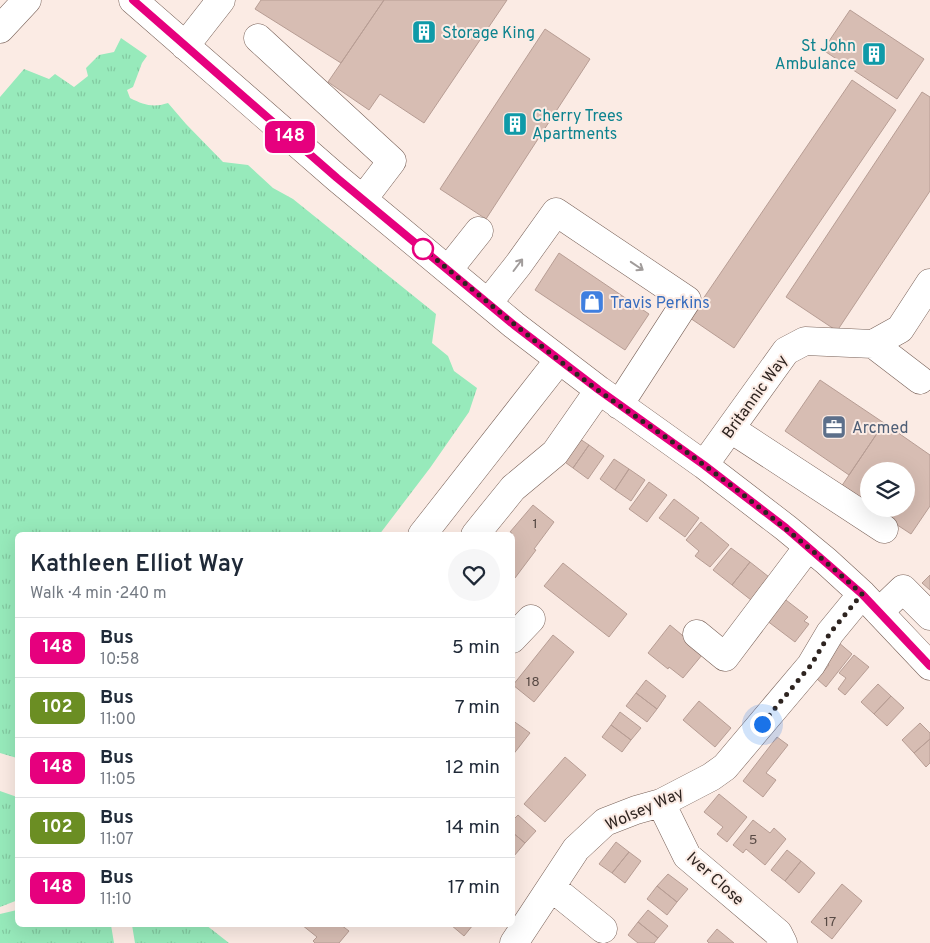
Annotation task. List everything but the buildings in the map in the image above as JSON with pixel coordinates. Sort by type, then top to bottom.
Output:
[{"type":"street","points":[[0,29],[27,0]]},
{"type":"street","points":[[133,0],[363,199],[488,303],[559,360],[704,465],[808,547],[870,603],[930,666]]},
{"type":"street","points":[[185,46],[221,0]]},
{"type":"street","points":[[258,38],[392,161],[363,199]]},
{"type":"street","points":[[477,532],[513,488],[555,453],[609,398],[687,300],[556,212],[488,303]]},
{"type":"street","points":[[448,270],[479,231]]},
{"type":"street","points":[[920,380],[873,344],[900,329],[930,283]]},
{"type":"street","name":"Britannic Way","points":[[704,465],[786,351],[805,341],[873,344]]},
{"type":"street","points":[[424,532],[559,360]]},
{"type":"street","points":[[731,429],[884,529]]},
{"type":"street","points":[[697,634],[725,657],[808,547]]},
{"type":"street","name":"Wolsey Way","points":[[514,943],[576,849],[605,822],[661,803],[711,777],[725,767],[811,665],[830,633],[870,603],[903,589],[930,616]]},
{"type":"street","points":[[515,636],[531,619]]},
{"type":"street","name":"Iver Close","points":[[661,803],[687,856],[778,933],[783,943]]},
{"type":"street","points":[[551,888],[603,929]]},
{"type":"green space","points":[[121,38],[147,56],[142,63],[133,87],[127,90],[130,98],[149,105],[168,103],[223,162],[248,165],[273,188],[293,199],[436,314],[432,343],[448,356],[454,371],[477,388],[469,412],[430,468],[381,532],[15,532],[15,757],[0,753],[0,97],[24,69],[49,79],[55,74],[74,87],[88,76],[86,68],[99,55],[114,52]]},
{"type":"green space","points":[[0,791],[15,796],[15,901],[0,907]]},
{"type":"green space","points":[[15,910],[15,927],[111,927],[114,943],[0,943],[0,914]]},
{"type":"green space","points":[[132,927],[209,927],[229,943],[135,943]]},
{"type":"bus line","name":"148","points":[[133,0],[337,178],[514,325],[599,390],[704,465],[826,561],[862,594],[930,666]]},
{"type":"place","name":"Storage King","points":[[424,32]]},
{"type":"place","name":"St John Ambulance","points":[[874,54]]},
{"type":"place","name":"Cherry Trees Apartments","points":[[515,124]]},
{"type":"place","name":"Travis Perkins","points":[[592,302]]},
{"type":"place","name":"Arcmed","points":[[834,427]]},
{"type":"route","points":[[423,249],[420,246],[514,325],[786,528],[862,594],[830,633],[811,665],[762,724]]}]
